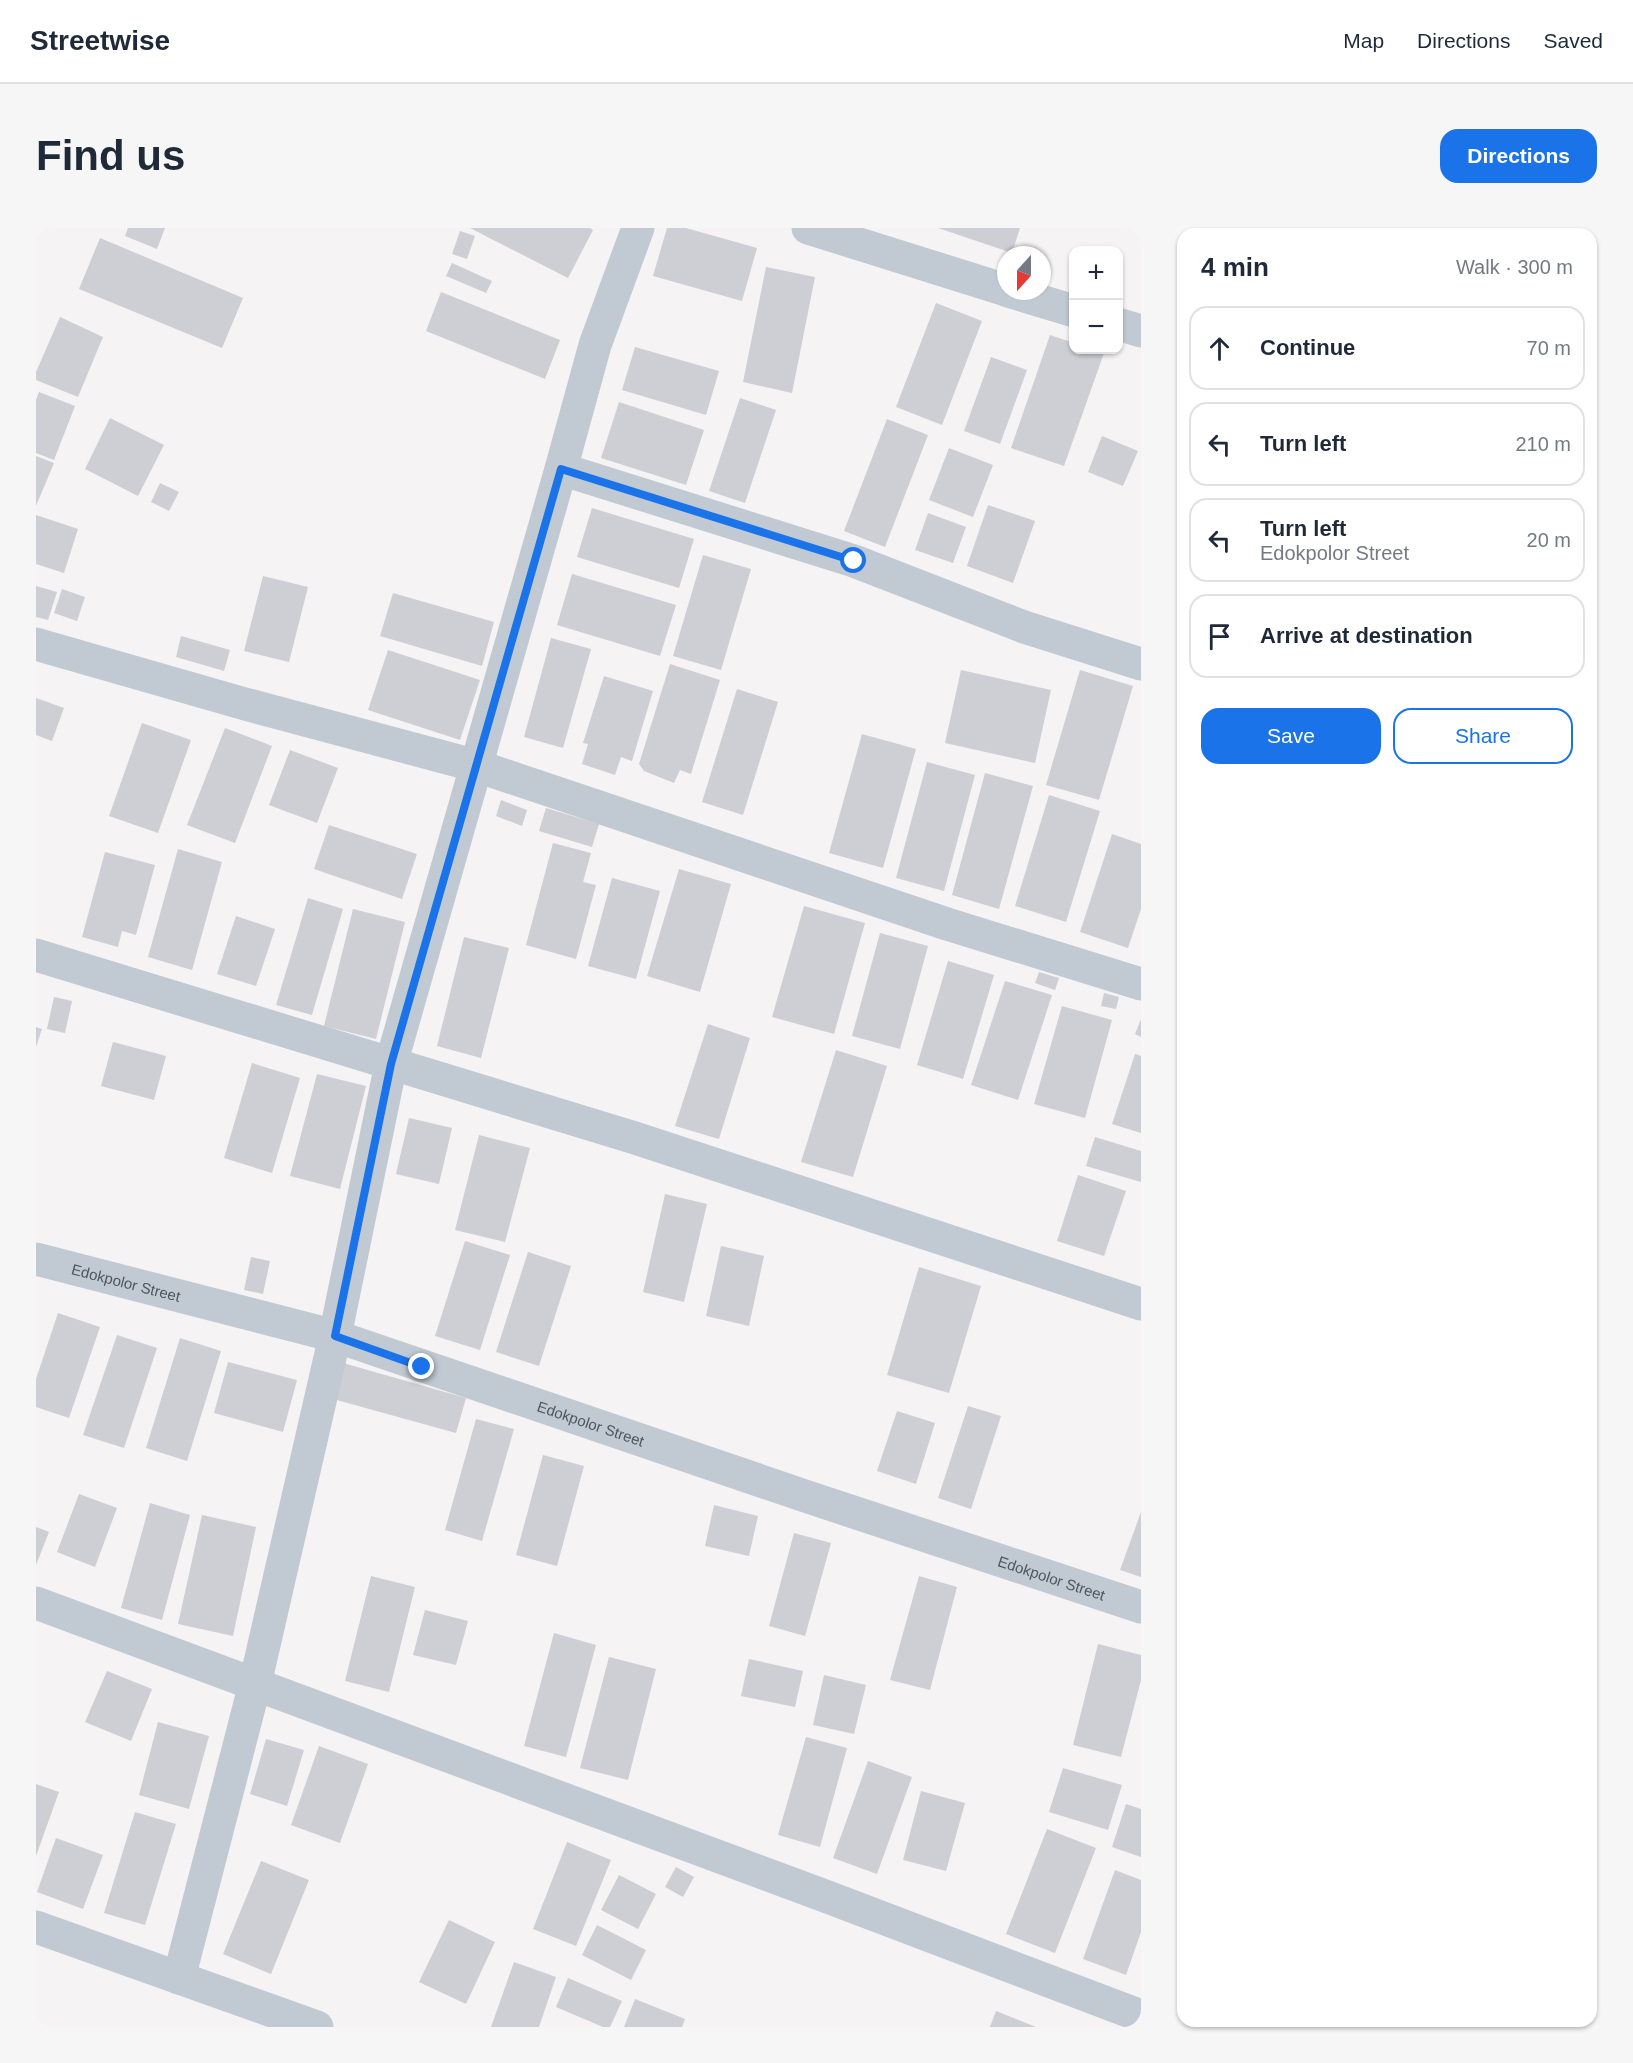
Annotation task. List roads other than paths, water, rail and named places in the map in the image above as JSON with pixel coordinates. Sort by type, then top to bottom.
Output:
[{"type":"street","points":[[179,1978],[255,1684],[335,1336],[391,1064],[595,345],[638,228]]},
{"type":"street","points":[[808,228],[997,288]]},
{"type":"street","points":[[1037,300],[1069,310]]},
{"type":"street","points":[[1123,325],[1141,331]]},
{"type":"street","points":[[561,469],[854,561],[1024,627],[1141,664]]},
{"type":"street","points":[[36,644],[477,766],[936,920],[1141,984]]},
{"type":"street","points":[[36,955],[635,1138],[1141,1304]]},
{"type":"street","name":"Edokpolor Street","points":[[36,1259],[335,1336],[794,1493],[1141,1607]]},
{"type":"street","points":[[36,1603],[1141,2016]]},
{"type":"street","points":[[36,1927],[317,2027]]}]
